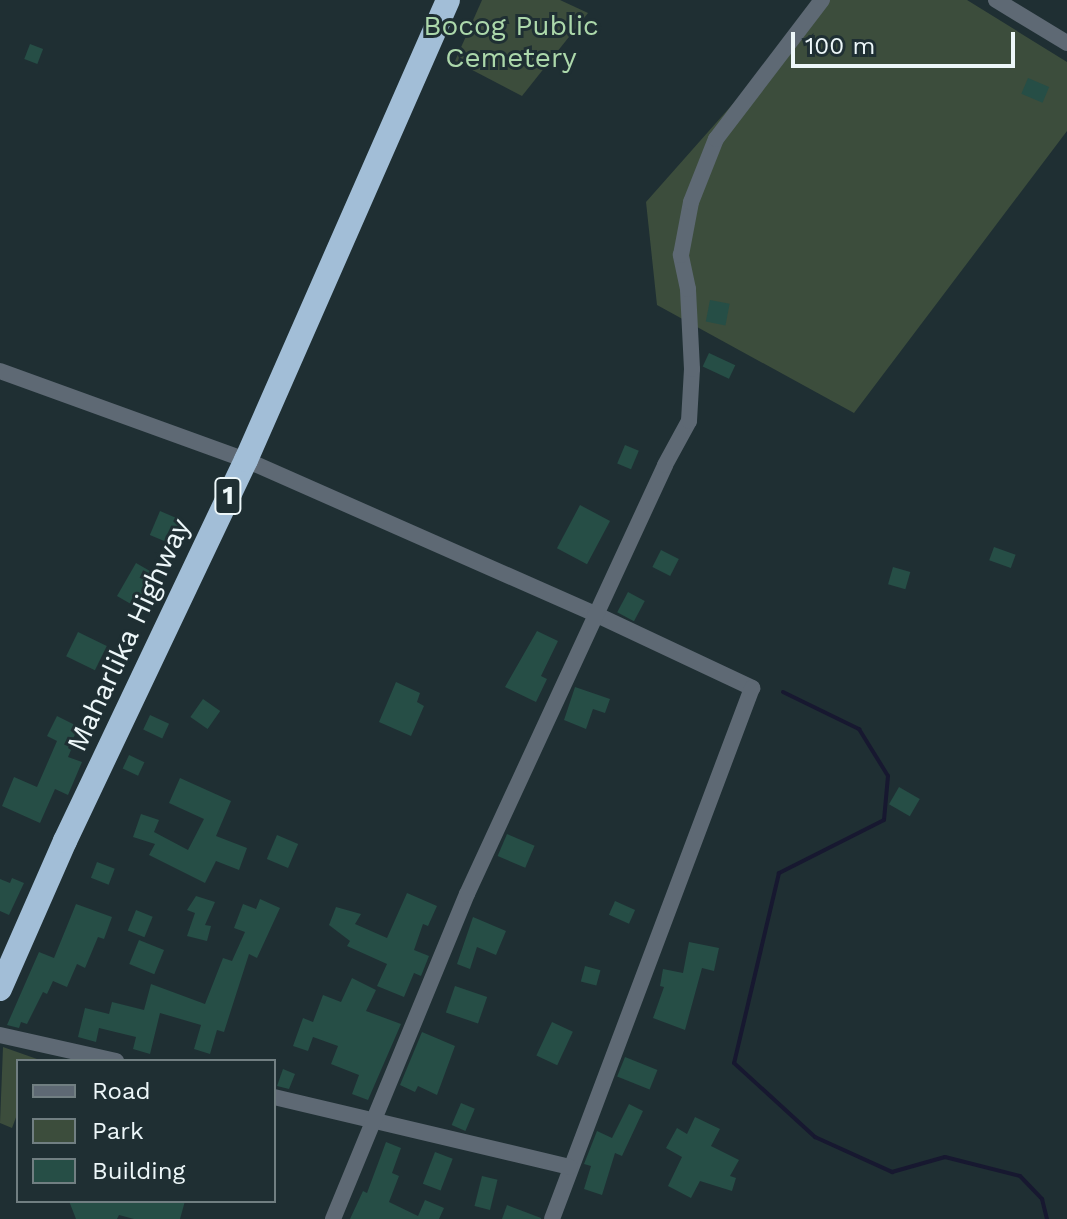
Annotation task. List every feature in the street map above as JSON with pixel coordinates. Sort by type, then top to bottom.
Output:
[{"type":"highway","name":"Maharlika Highway","points":[[0,989],[65,841],[246,460],[448,0]]},
{"type":"street","points":[[333,1219],[467,894],[595,614],[689,421],[692,369],[688,289],[681,255],[691,202],[716,139],[822,0]]},
{"type":"street","points":[[996,0],[1067,43]]},
{"type":"street","points":[[0,371],[246,460],[595,614],[752,688],[666,924],[552,1219]]},
{"type":"street","points":[[0,1035],[107,1059]]},
{"type":"street","points":[[276,1097],[570,1167]]},
{"type":"green space","name":"Bocog Public Cemetery","points":[[482,0],[560,0],[588,13],[522,96],[455,61]]},
{"type":"green space","points":[[813,0],[967,0],[1067,62],[1067,131],[854,413],[657,305],[646,202],[754,80]]},
{"type":"green space","points":[[3,1047],[37,1059],[16,1059],[16,1117],[12,1128],[0,1123]]},
{"type":"building","points":[[30,44],[43,49],[37,64],[24,59]]},
{"type":"building","points":[[1028,78],[1049,87],[1043,103],[1021,94]]},
{"type":"building","points":[[710,300],[730,304],[725,325],[706,322]]},
{"type":"building","points":[[709,353],[735,365],[729,379],[703,367]]},
{"type":"building","points":[[625,445],[639,451],[631,469],[617,463]]},
{"type":"building","points":[[580,505],[610,521],[587,564],[557,548]]},
{"type":"building","points":[[160,511],[184,521],[174,545],[150,535]]},
{"type":"building","points":[[994,547],[1016,555],[1011,568],[989,560]]},
{"type":"building","points":[[661,550],[679,559],[670,576],[652,567]]},
{"type":"building","points":[[136,563],[155,574],[136,607],[117,596]]},
{"type":"building","points":[[893,567],[910,572],[905,589],[888,584]]},
{"type":"building","points":[[628,592],[645,601],[634,621],[617,612]]},
{"type":"building","points":[[537,631],[558,641],[541,676],[547,679],[536,702],[505,687]]},
{"type":"building","points":[[78,632],[107,646],[95,670],[66,656]]},
{"type":"building","points":[[396,682],[420,693],[417,702],[424,706],[411,736],[379,722]]},
{"type":"building","points":[[575,687],[610,699],[605,713],[593,709],[586,729],[564,720]]},
{"type":"building","points":[[203,699],[220,711],[208,729],[190,717]]},
{"type":"building","points":[[150,715],[169,724],[162,738],[143,730]]},
{"type":"building","points":[[57,716],[79,727],[68,748],[71,750],[68,757],[82,762],[68,795],[55,789],[40,823],[2,806],[14,777],[37,787],[57,741],[47,736]]},
{"type":"building","points":[[129,755],[144,762],[138,776],[123,769]]},
{"type":"building","points":[[180,778],[231,801],[216,836],[247,848],[239,870],[216,861],[205,883],[149,855],[155,844],[133,837],[141,814],[159,820],[154,832],[188,850],[204,819],[169,803]]},
{"type":"building","points":[[899,787],[920,799],[910,816],[889,804]]},
{"type":"building","points":[[507,834],[535,846],[525,868],[498,856]]},
{"type":"building","points":[[277,835],[298,844],[288,868],[267,859]]},
{"type":"building","points":[[97,862],[115,869],[109,885],[91,878]]},
{"type":"building","points":[[12,878],[24,883],[9,915],[0,911],[0,879],[10,883]]},
{"type":"building","points":[[407,893],[437,906],[428,926],[423,924],[414,950],[429,956],[421,976],[414,973],[404,997],[377,986],[387,964],[347,946],[350,941],[329,925],[336,907],[361,914],[355,924],[387,938]]},
{"type":"building","points":[[196,896],[215,902],[205,925],[211,926],[207,941],[187,936],[195,913],[187,910]]},
{"type":"building","points":[[260,899],[280,908],[257,958],[249,954],[224,1032],[217,1030],[210,1054],[194,1049],[201,1025],[160,1013],[150,1054],[133,1049],[136,1037],[99,1028],[96,1042],[78,1037],[85,1008],[109,1014],[112,1002],[144,1010],[151,984],[205,1004],[223,958],[232,961],[245,932],[234,928],[243,904],[256,909]]},
{"type":"building","points":[[615,901],[635,910],[629,924],[609,915]]},
{"type":"building","points":[[76,904],[112,917],[104,939],[98,937],[85,968],[77,964],[67,987],[53,981],[47,994],[43,992],[27,1024],[21,1022],[19,1028],[7,1025],[39,952],[54,958]]},
{"type":"building","points":[[136,910],[153,917],[144,937],[128,930]]},
{"type":"building","points":[[473,917],[506,931],[496,955],[477,947],[470,969],[457,964]]},
{"type":"building","points":[[139,940],[164,950],[154,974],[129,964]]},
{"type":"building","points":[[689,942],[719,948],[714,971],[702,968],[685,1030],[653,1018],[664,987],[660,986],[663,969],[683,973]]},
{"type":"building","points":[[585,966],[600,970],[596,986],[581,981]]},
{"type":"building","points":[[352,978],[376,990],[366,1011],[401,1024],[368,1100],[352,1094],[359,1075],[331,1064],[338,1046],[313,1037],[308,1051],[293,1046],[303,1018],[313,1022],[323,995],[341,1002]]},
{"type":"building","points":[[455,986],[487,997],[478,1024],[446,1012]]},
{"type":"building","points":[[552,1022],[573,1032],[557,1065],[536,1056]]},
{"type":"building","points":[[422,1032],[455,1046],[437,1095],[418,1086],[415,1092],[400,1085]]},
{"type":"building","points":[[625,1057],[657,1070],[650,1090],[617,1076]]},
{"type":"building","points":[[283,1069],[295,1074],[289,1089],[277,1086]]},
{"type":"building","points":[[461,1103],[475,1109],[465,1131],[452,1125]]},
{"type":"building","points":[[629,1104],[643,1111],[622,1156],[615,1153],[602,1195],[584,1189],[591,1166],[584,1164],[597,1131],[612,1138]]},
{"type":"building","points":[[695,1117],[720,1129],[711,1146],[739,1160],[730,1176],[736,1178],[732,1191],[700,1181],[691,1198],[668,1186],[682,1157],[666,1148],[677,1128],[687,1134]]},
{"type":"building","points":[[386,1142],[401,1148],[392,1173],[399,1176],[389,1202],[418,1216],[425,1200],[444,1208],[439,1219],[350,1219],[363,1191],[367,1193]]},
{"type":"building","points":[[435,1152],[453,1159],[441,1191],[423,1184]]},
{"type":"building","points":[[482,1176],[498,1180],[490,1210],[475,1206]]},
{"type":"building","points":[[70,1203],[184,1203],[180,1219],[134,1219],[119,1215],[117,1219],[76,1219]]},
{"type":"building","points":[[507,1205],[541,1218],[541,1219],[502,1219]]},
{"type":"waterway","points":[[783,692],[859,729],[888,776],[884,820],[779,873],[734,1063],[815,1137],[892,1172],[945,1157],[1020,1176],[1042,1199],[1047,1219]]}]
